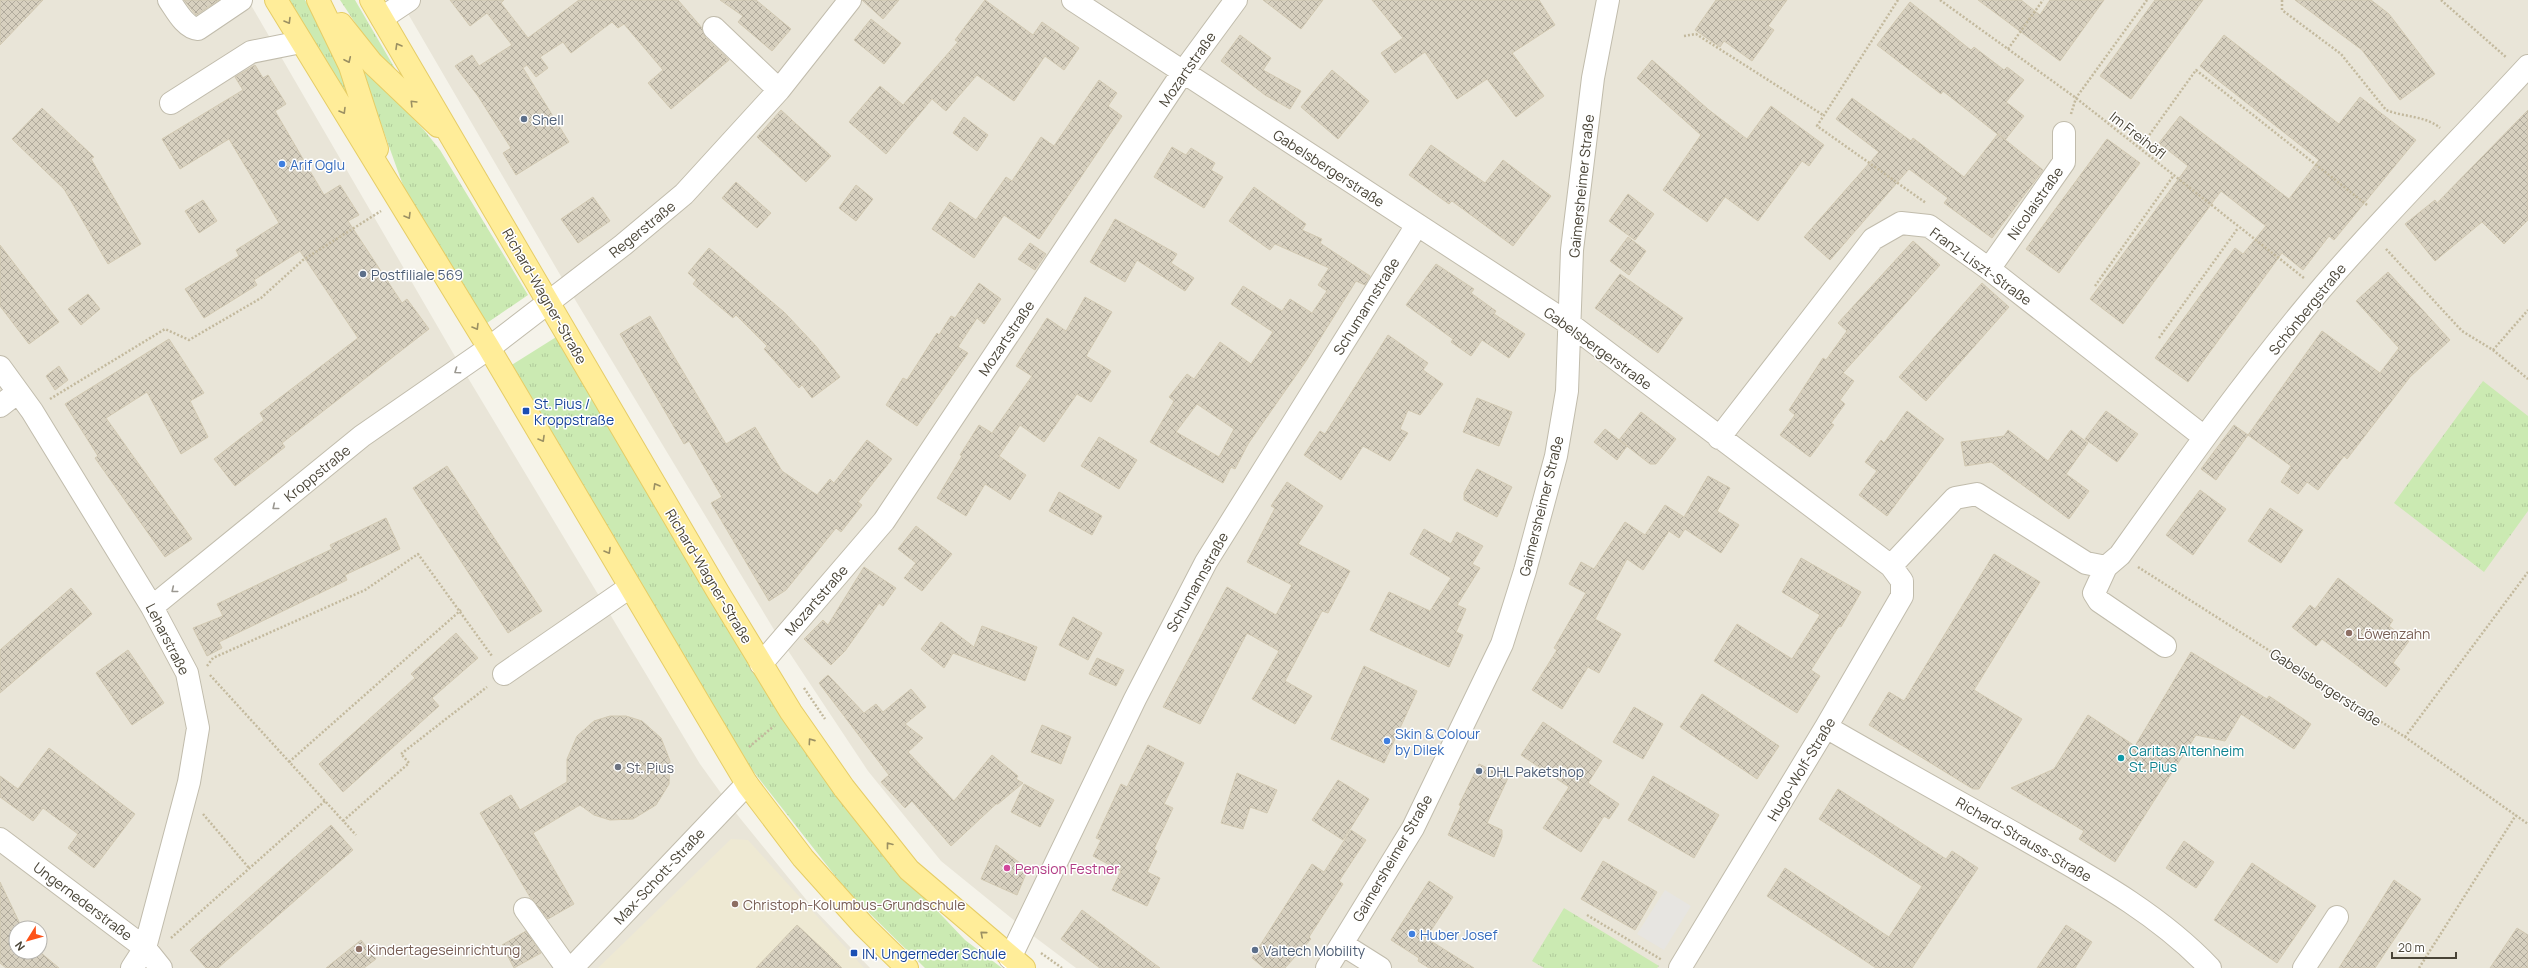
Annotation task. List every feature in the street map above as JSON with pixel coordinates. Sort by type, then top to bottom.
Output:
[{"type":"main road","points":[[276,0],[489,348],[732,761],[747,784],[803,858],[864,926],[907,968]]},
{"type":"main road","points":[[318,0],[350,66],[393,192]]},
{"type":"main road","name":"Richard-Wagner-Straße","points":[[323,0],[372,63],[428,118],[452,139]]},
{"type":"main road","name":"Richard-Wagner-Straße","points":[[371,0],[791,712],[844,788],[909,870],[1017,963]]},
{"type":"street","points":[[169,0],[192,29],[198,29],[241,0]]},
{"type":"street","points":[[382,18],[409,0]]},
{"type":"street","name":"Regerstraße","points":[[489,348],[684,194],[779,90],[850,0]]},
{"type":"street","name":"Gabelsbergerstraße","points":[[1072,0],[1571,325],[1719,438],[1891,566]]},
{"type":"street","name":"Mozartstraße","points":[[762,664],[884,521],[1183,72],[1236,0]]},
{"type":"street","name":"Gaimersheimer Straße","points":[[1327,968],[1413,828],[1502,644],[1525,571],[1556,456],[1566,390],[1571,325],[1572,250],[1593,78],[1608,0]]},
{"type":"street","points":[[714,28],[779,90]]},
{"type":"street","points":[[171,103],[251,52],[301,42]]},
{"type":"street","name":"Schönbergstraße","points":[[2165,646],[2099,600],[2094,592],[2113,561],[2204,437],[2320,291],[2377,225],[2526,69]]},
{"type":"street","name":"Nicolaistraße","points":[[1989,269],[2064,162],[2064,133]]},
{"type":"street","name":"Franz-Liszt-Straße","points":[[1719,438],[1872,239],[1902,223],[1929,226],[1989,269],[2204,437]]},
{"type":"street","name":"Schumannstraße","points":[[1017,963],[1020,937],[1136,699],[1206,562],[1417,225]]},
{"type":"street","name":"Kroppstraße","points":[[152,607],[362,436],[489,348]]},
{"type":"street","name":"Leharstraße","points":[[0,367],[32,410],[152,607],[187,673],[198,728],[152,957],[132,968]]},
{"type":"street","points":[[0,406],[18,392]]},
{"type":"street","points":[[1891,566],[1955,498],[1977,494],[2086,563],[2113,561]]},
{"type":"street","name":"Hugo-Wolf-Straße","points":[[1674,966],[1826,727],[1902,596],[1902,581],[1891,566]]},
{"type":"street","points":[[504,674],[630,587]]},
{"type":"street","name":"Richard-Strauss-Straße","points":[[1826,727],[2091,877],[2146,912],[2191,948],[2210,968]]},
{"type":"street","name":"Max-Schott-Straße","points":[[572,968],[747,784]]},
{"type":"street","name":"Ungernederstraße","points":[[0,839],[152,957]]},
{"type":"street","points":[[525,910],[567,968]]},
{"type":"street","points":[[2304,968],[2338,917]]},
{"type":"street","points":[[1342,944],[1380,968]]},
{"type":"path","points":[[1898,0],[1816,126],[1931,206],[1929,226]]},
{"type":"path","name":"Im Freihöfl","points":[[1940,0],[2076,98],[2174,175],[2238,228],[2320,291]]},
{"type":"path","points":[[2008,49],[2043,0]]},
{"type":"path","points":[[2064,133],[2076,98],[2146,0]]},
{"type":"path","points":[[2282,0],[2282,10],[2341,54],[2386,110],[2397,114],[2434,122],[2456,142]]},
{"type":"path","points":[[2441,0],[2526,69]]},
{"type":"path","points":[[1684,36],[1696,34],[1823,115]]},
{"type":"path","points":[[2140,148],[2196,70],[2377,225],[2462,331],[2493,350],[2528,379]]},
{"type":"path","points":[[2095,286],[2174,175]]},
{"type":"path","points":[[32,410],[165,329],[189,340],[261,298],[303,260],[393,192]]},
{"type":"path","points":[[2159,338],[2238,228]]},
{"type":"path","points":[[2493,350],[2528,310]]},
{"type":"path","points":[[343,821],[409,763],[401,754],[504,674],[461,610],[418,554],[365,590],[213,658],[205,669],[289,762],[325,801],[343,821],[356,835]]},
{"type":"path","name":"Gabelsbergerstraße","points":[[2113,561],[2405,737],[2528,824]]},
{"type":"path","points":[[2405,737],[2528,572]]},
{"type":"path","points":[[289,762],[461,610]]},
{"type":"path","points":[[802,685],[828,723]]},
{"type":"path","points":[[732,761],[791,712],[811,698]]},
{"type":"path","points":[[152,957],[325,801]]},
{"type":"path","points":[[182,809],[202,813],[249,868]]},
{"type":"path","points":[[2419,968],[2516,815]]},
{"type":"path","points":[[1587,915],[1674,966]]},
{"type":"path","points":[[1020,937],[1062,968]]},
{"type":"shaded area","points":[[0,0],[248,0],[453,353],[700,764],[731,807],[813,908],[870,968],[0,968]]},
{"type":"shaded area","points":[[400,0],[2528,0],[2528,968],[1076,968],[1036,938],[941,861],[868,771],[773,628],[562,278]]},
{"type":"shaded area","name":"Christoph-Kolumbus-Grundschule","points":[[731,839],[748,840],[864,968],[598,968]]},
{"type":"shaded area","points":[[1665,890],[1691,906],[1664,950],[1637,934]]},
{"type":"green space","points":[[287,0],[305,0],[326,36],[338,61],[347,87],[349,100]]},
{"type":"green space","points":[[340,0],[355,0],[397,72],[396,76],[360,30]]},
{"type":"green space","points":[[366,68],[424,130],[440,150],[528,295],[484,325],[405,191],[362,71]]},
{"type":"green space","points":[[561,334],[890,861],[965,940],[1002,968],[925,968],[847,891],[742,757],[510,366]]},
{"type":"green space","points":[[2483,381],[2528,416],[2528,511],[2484,572],[2394,503]]},
{"type":"green space","points":[[1564,908],[1659,966],[1657,968],[1544,968],[1532,961]]},
{"type":"building","points":[[0,0],[43,0],[0,45]]},
{"type":"building","points":[[184,0],[219,0],[196,15]]},
{"type":"building","points":[[450,0],[504,0],[501,3],[528,38],[579,0],[678,0],[702,28],[705,37],[729,60],[671,109],[648,83],[663,70],[624,24],[618,28],[612,22],[571,53],[563,42],[540,57],[548,68],[536,77],[527,65],[523,68],[569,142],[516,175],[503,153],[511,148],[478,96],[455,66],[472,55],[479,66],[512,45],[487,13],[470,26]]},
{"type":"building","points":[[720,0],[756,0],[791,29],[772,51],[738,22],[743,16]]},
{"type":"building","points":[[862,0],[899,0],[883,19]]},
{"type":"building","points":[[985,0],[1033,35],[1042,22],[1079,48],[1064,70],[1045,56],[1014,101],[977,75],[946,111],[932,99],[886,154],[849,122],[880,86],[903,105],[958,42],[955,40]]},
{"type":"building","points":[[1263,0],[1323,0],[1301,29]]},
{"type":"building","points":[[1372,0],[1539,0],[1555,25],[1512,53],[1544,96],[1516,117],[1487,79],[1457,99],[1425,52],[1395,73],[1381,53],[1403,38]]},
{"type":"building","points":[[1716,0],[1787,0],[1768,26],[1774,30],[1752,61],[1724,41],[1720,47],[1695,30]]},
{"type":"building","points":[[1978,0],[2021,0],[2040,15],[2050,0],[2104,0],[2060,61]]},
{"type":"building","points":[[2155,0],[2203,0],[2131,99],[2100,76]]},
{"type":"building","points":[[2295,0],[2371,0],[2389,14],[2435,74],[2400,100],[2362,50]]},
{"type":"building","points":[[1910,2],[1971,50],[1974,47],[2004,70],[2007,67],[2024,80],[2006,102],[2024,116],[2005,140],[1943,91],[1941,94],[1877,45]]},
{"type":"building","points":[[871,19],[901,43],[884,64],[854,40]]},
{"type":"building","points":[[1240,35],[1271,58],[1263,70],[1301,91],[1290,109],[1265,95],[1221,61]]},
{"type":"building","points":[[2224,35],[2339,124],[2360,97],[2416,140],[2334,240],[2329,236],[2303,270],[2282,253],[2188,382],[2155,358],[2235,248],[2243,254],[2266,226],[2221,191],[2123,324],[2090,299],[2188,166],[2159,143],[2180,116],[2289,199],[2319,160],[2200,66]]},
{"type":"building","points":[[1652,60],[1709,110],[1747,139],[1771,106],[1824,145],[1809,166],[1802,161],[1758,221],[1725,197],[1707,222],[1663,190],[1701,135],[1637,78]]},
{"type":"building","points":[[255,65],[263,78],[268,75],[286,104],[275,111],[324,195],[340,185],[359,215],[348,221],[402,303],[407,299],[429,329],[282,443],[285,447],[235,486],[214,459],[264,420],[260,413],[358,338],[300,251],[254,280],[257,285],[204,318],[185,289],[239,256],[236,250],[279,223],[229,139],[180,169],[162,139],[243,90],[235,77]]},
{"type":"building","points":[[1332,70],[1369,101],[1338,139],[1301,107]]},
{"type":"building","points":[[1099,80],[1117,93],[1108,106],[1122,116],[1039,239],[1004,215],[974,258],[932,229],[950,202],[976,220],[1006,177],[1012,181],[1041,137],[1054,146]]},
{"type":"building","points":[[1852,98],[1911,141],[1913,138],[1964,177],[1998,134],[2043,170],[1992,238],[1944,203],[1948,198],[1909,169],[1830,260],[1804,237],[1879,152],[1836,119]]},
{"type":"building","points":[[42,108],[94,157],[91,159],[141,244],[108,264],[64,189],[12,139]]},
{"type":"building","points":[[781,110],[831,156],[806,182],[757,137]]},
{"type":"building","points":[[2528,110],[2528,220],[2504,244],[2482,222],[2435,261],[2405,224],[2435,200],[2437,203]]},
{"type":"building","points":[[964,117],[988,135],[977,151],[953,133]]},
{"type":"building","points":[[2107,139],[2140,163],[2059,273],[2026,249]]},
{"type":"building","points":[[1431,145],[1485,183],[1503,160],[1551,196],[1513,246],[1452,201],[1449,204],[1409,175]]},
{"type":"building","points":[[1172,147],[1186,155],[1191,148],[1215,163],[1211,170],[1223,177],[1204,208],[1154,177]]},
{"type":"building","points":[[736,182],[771,213],[757,228],[722,198]]},
{"type":"building","points":[[856,185],[873,199],[856,221],[839,208]]},
{"type":"building","points":[[1254,187],[1306,224],[1302,230],[1322,239],[1320,243],[1370,276],[1365,285],[1356,281],[1306,361],[1248,444],[1235,469],[1231,467],[1223,483],[1150,442],[1174,401],[1169,397],[1187,374],[1194,379],[1220,342],[1251,364],[1273,332],[1231,304],[1243,286],[1282,311],[1290,299],[1312,313],[1327,291],[1318,285],[1329,268],[1275,244],[1270,250],[1229,221]],"holes":[[[1197,404],[1234,429],[1219,457],[1176,432]]]},
{"type":"building","points":[[1628,194],[1654,214],[1635,240],[1609,221]]},
{"type":"building","points":[[593,197],[610,221],[578,243],[561,219]]},
{"type":"building","points":[[203,200],[217,221],[199,233],[185,211]]},
{"type":"building","points":[[1115,219],[1177,254],[1171,263],[1194,278],[1185,291],[1137,260],[1125,282],[1090,262]]},
{"type":"building","points":[[1628,237],[1646,251],[1629,275],[1610,261]]},
{"type":"building","points":[[1913,241],[1940,265],[1843,373],[1854,381],[1840,400],[1845,404],[1831,423],[1834,425],[1810,457],[1780,435],[1795,415],[1789,410],[1823,358],[1826,360],[1847,331],[1838,323]]},
{"type":"building","points":[[1030,243],[1046,254],[1035,270],[1018,259]]},
{"type":"building","points":[[0,245],[59,322],[29,344],[0,306]]},
{"type":"building","points":[[709,248],[785,313],[816,346],[840,377],[812,398],[802,385],[799,388],[764,349],[767,346],[736,315],[733,318],[693,284],[696,280],[688,273]]},
{"type":"building","points":[[1436,264],[1474,289],[1471,293],[1496,311],[1494,314],[1525,334],[1509,358],[1482,340],[1471,356],[1451,342],[1453,339],[1406,305]]},
{"type":"building","points":[[2388,272],[2450,340],[2410,377],[2347,459],[2344,456],[2318,490],[2307,482],[2298,494],[2281,482],[2291,466],[2248,435],[2322,331],[2380,373],[2399,348],[2356,301]]},
{"type":"building","points":[[1620,274],[1683,318],[1658,353],[1595,308]]},
{"type":"building","points":[[979,283],[1001,299],[984,324],[977,318],[958,347],[968,353],[917,426],[886,405],[903,378],[907,380],[937,333],[939,335],[951,316],[955,318]]},
{"type":"building","points":[[1982,283],[2009,307],[1926,401],[1899,377]]},
{"type":"building","points":[[88,294],[100,309],[81,325],[68,309]]},
{"type":"building","points":[[1085,297],[1112,312],[1086,356],[1111,371],[1091,402],[1077,394],[1044,442],[1020,425],[999,456],[1026,475],[1010,500],[985,484],[966,516],[937,498],[962,456],[960,455],[979,425],[992,433],[1032,376],[1016,366],[1047,318],[1066,331]]},
{"type":"building","points":[[650,316],[726,444],[755,427],[782,471],[817,495],[830,479],[834,483],[867,440],[892,459],[858,502],[862,505],[841,532],[836,528],[786,590],[769,601],[711,503],[722,497],[689,441],[684,444],[620,334]]},
{"type":"building","points":[[1388,335],[1428,363],[1423,370],[1443,384],[1420,415],[1408,410],[1400,429],[1408,433],[1390,461],[1363,446],[1341,480],[1304,455],[1320,431],[1325,434]]},
{"type":"building","points":[[169,339],[204,393],[190,401],[208,437],[181,454],[147,392],[106,418],[192,539],[165,557],[95,458],[98,456],[65,404]]},
{"type":"building","points":[[59,366],[68,380],[55,390],[46,376]]},
{"type":"building","points":[[1477,398],[1512,412],[1499,446],[1463,432]]},
{"type":"building","points":[[1907,411],[1944,439],[1887,516],[1859,495],[1877,471],[1865,462],[1881,440],[1884,443]]},
{"type":"building","points":[[2106,411],[2138,434],[2117,462],[2085,439]]},
{"type":"building","points":[[1641,412],[1676,439],[1656,464],[1650,464],[1619,440]]},
{"type":"building","points":[[2234,425],[2248,435],[2216,480],[2201,469]]},
{"type":"building","points":[[1605,429],[1627,446],[1617,460],[1594,442]]},
{"type":"building","points":[[2008,430],[2048,461],[2071,430],[2088,443],[2066,474],[2089,491],[2069,519],[1991,462],[1965,466],[1961,442],[2004,436]]},
{"type":"building","points":[[1099,437],[1137,460],[1119,489],[1081,466]]},
{"type":"building","points":[[447,466],[542,611],[508,633],[413,488]]},
{"type":"building","points":[[1477,469],[1512,487],[1497,517],[1464,500],[1464,493]]},
{"type":"building","points":[[1708,476],[1730,488],[1717,511],[1739,525],[1721,553],[1685,529],[1679,538],[1669,531],[1643,570],[1627,559],[1595,619],[1621,634],[1599,673],[1588,667],[1562,709],[1532,690],[1557,650],[1554,648],[1586,593],[1569,584],[1581,562],[1594,569],[1625,522],[1645,535],[1665,505],[1684,517]]},
{"type":"building","points":[[1287,482],[1323,506],[1298,544],[1350,571],[1328,613],[1322,611],[1285,681],[1312,696],[1295,724],[1252,699],[1279,651],[1247,633],[1200,724],[1163,707],[1227,587],[1276,615],[1292,585],[1247,562],[1275,508],[1271,506]]},
{"type":"building","points":[[2200,490],[2226,509],[2193,555],[2166,535]]},
{"type":"building","points":[[1059,492],[1102,516],[1092,535],[1049,511]]},
{"type":"building","points":[[2270,508],[2303,530],[2281,563],[2248,541]]},
{"type":"building","points":[[386,518],[400,549],[345,575],[347,580],[219,642],[222,648],[207,656],[193,628],[223,616],[217,604],[332,549],[330,545]]},
{"type":"building","points":[[916,526],[952,554],[922,591],[904,578],[916,563],[898,549]]},
{"type":"building","points":[[1424,529],[1451,544],[1457,532],[1483,546],[1472,564],[1480,568],[1457,605],[1466,609],[1456,632],[1463,635],[1449,667],[1370,630],[1389,592],[1430,611],[1451,578],[1410,554]]},
{"type":"building","points":[[1994,554],[2040,582],[1974,690],[2022,719],[1979,789],[1973,789],[1869,725],[1889,692],[1904,701]]},
{"type":"building","points":[[1801,558],[1861,592],[1841,627],[1839,626],[1811,670],[1820,676],[1797,713],[1714,661],[1737,624],[1792,659],[1820,615],[1782,592]]},
{"type":"building","points":[[864,567],[896,588],[883,606],[879,603],[845,651],[831,665],[804,639],[823,620],[828,625]]},
{"type":"building","name":"Löwenzahn","points":[[2338,578],[2393,620],[2389,626],[2409,641],[2393,663],[2400,669],[2386,687],[2322,639],[2316,646],[2292,627],[2310,605],[2315,609]]},
{"type":"building","points":[[71,588],[92,614],[0,693],[0,650]]},
{"type":"building","points":[[1073,617],[1102,633],[1088,660],[1059,645]]},
{"type":"building","points":[[941,622],[974,647],[982,626],[1037,647],[1025,681],[953,653],[944,668],[921,649]]},
{"type":"building","points":[[456,633],[478,658],[432,698],[439,706],[343,792],[319,764],[415,678],[411,674]]},
{"type":"building","points":[[128,650],[164,703],[132,725],[96,673]]},
{"type":"building","name":"Caritas Altenheim St. Pius","points":[[2191,652],[2267,699],[2269,696],[2311,724],[2294,749],[2241,714],[2225,741],[2196,735],[2115,862],[2079,839],[2084,831],[2011,788],[2054,769],[2088,715],[2135,746]]},
{"type":"building","points":[[1097,658],[1124,670],[1116,686],[1089,674]]},
{"type":"building","points":[[1364,666],[1417,691],[1384,763],[1331,739]]},
{"type":"building","points":[[828,675],[864,713],[876,704],[883,712],[911,689],[926,707],[905,724],[923,738],[908,752],[954,801],[992,755],[1018,776],[1016,779],[1023,783],[998,804],[996,804],[951,846],[912,801],[905,808],[881,782],[889,775],[819,683]]},
{"type":"building","points":[[1702,694],[1779,746],[1757,779],[1680,727]]},
{"type":"building","points":[[1634,707],[1663,724],[1643,759],[1613,742]]},
{"type":"building","points":[[610,716],[626,716],[642,721],[661,738],[670,761],[669,784],[656,805],[633,819],[610,820],[594,815],[580,805],[533,833],[574,904],[548,919],[530,897],[480,813],[511,795],[520,810],[567,782],[567,759],[577,736],[594,721]]},
{"type":"building","points":[[1543,722],[1602,761],[1588,783],[1619,804],[1609,819],[1604,816],[1581,852],[1543,828],[1569,787],[1521,755]]},
{"type":"building","points":[[1042,725],[1071,737],[1061,764],[1031,752]]},
{"type":"building","points":[[1148,745],[1184,763],[1164,804],[1173,808],[1154,849],[1157,851],[1147,872],[1160,878],[1147,906],[1112,890],[1121,871],[1093,856],[1101,840],[1096,838],[1121,784],[1127,787]]},
{"type":"building","points":[[49,748],[135,814],[94,868],[68,848],[78,834],[43,808],[33,821],[0,797],[0,776],[18,789]]},
{"type":"building","points":[[1479,764],[1508,778],[1487,823],[1502,830],[1502,837],[1494,857],[1448,835],[1461,806],[1459,805]]},
{"type":"building","points":[[1237,773],[1277,790],[1267,813],[1250,807],[1243,829],[1221,823]]},
{"type":"building","points":[[1653,776],[1719,815],[1694,858],[1628,820]]},
{"type":"building","points":[[1338,780],[1369,799],[1343,840],[1312,820]]},
{"type":"building","points":[[1024,784],[1054,800],[1040,827],[1011,812]]},
{"type":"building","points":[[1838,789],[1946,859],[1952,851],[1978,868],[1912,968],[1876,968],[1767,896],[1785,868],[1889,937],[1922,886],[1819,819]]},
{"type":"building","points":[[331,825],[353,850],[218,968],[206,968],[190,950]]},
{"type":"building","points":[[1351,830],[1366,840],[1339,881],[1343,884],[1309,937],[1311,939],[1285,968],[1264,968],[1252,958],[1312,864],[1324,872]]},
{"type":"building","points":[[2184,841],[2214,862],[2196,888],[2166,868]]},
{"type":"building","name":"Pension Festner","points":[[996,845],[1028,869],[1017,895],[981,879]]},
{"type":"building","points":[[1603,861],[1657,892],[1635,930],[1581,899]]},
{"type":"building","points":[[2252,863],[2316,906],[2277,963],[2214,920]]},
{"type":"building","points":[[2394,880],[2421,899],[2375,968],[2339,968]]},
{"type":"building","points":[[1429,881],[1453,897],[1426,938],[1474,968],[1429,968],[1418,961],[1419,958],[1391,940]]},
{"type":"building","points":[[0,882],[18,920],[8,920],[8,960],[48,960],[48,959],[59,968],[6,968],[0,963]]},
{"type":"building","points":[[1082,910],[1160,968],[1100,968],[1061,939]]},
{"type":"building","points":[[797,925],[827,953],[842,968],[756,968]]},
{"type":"building","points":[[2066,925],[2092,942],[2075,968],[2037,968]]},
{"type":"building","points":[[2517,928],[2528,935],[2528,968],[2490,968]]},
{"type":"building","points":[[526,931],[541,953],[514,968],[502,945]]},
{"type":"building","name":"Kindertageseinrichtung","points":[[361,940],[376,959],[364,968],[326,968]]},
{"type":"place","name":"Shell","points":[[524,119]]},
{"type":"place","name":"Arif Oglu","points":[[282,164]]},
{"type":"place","name":"Postfiliale 569","points":[[363,274]]},
{"type":"place","name":"St. Pius / Kroppstraße","points":[[526,411]]},
{"type":"place","name":"Löwenzahn","points":[[2349,633]]},
{"type":"place","name":"Skin & Colour by Dilek","points":[[1387,741]]},
{"type":"place","name":"Caritas Altenheim St. Pius","points":[[2121,758]]},
{"type":"place","name":"St. Pius","points":[[618,767]]},
{"type":"place","name":"DHL Paketshop","points":[[1479,771]]},
{"type":"place","name":"Pension Festner","points":[[1007,868]]},
{"type":"place","name":"Christoph-Kolumbus-Grundschule","points":[[735,904]]},
{"type":"place","name":"Huber Josef","points":[[1412,934]]},
{"type":"place","name":"Kindertageseinrichtung","points":[[359,949]]},
{"type":"place","name":"Valtech Mobility","points":[[1255,950]]},
{"type":"place","name":"IN, Ungerneder Schule","points":[[854,953]]}]
